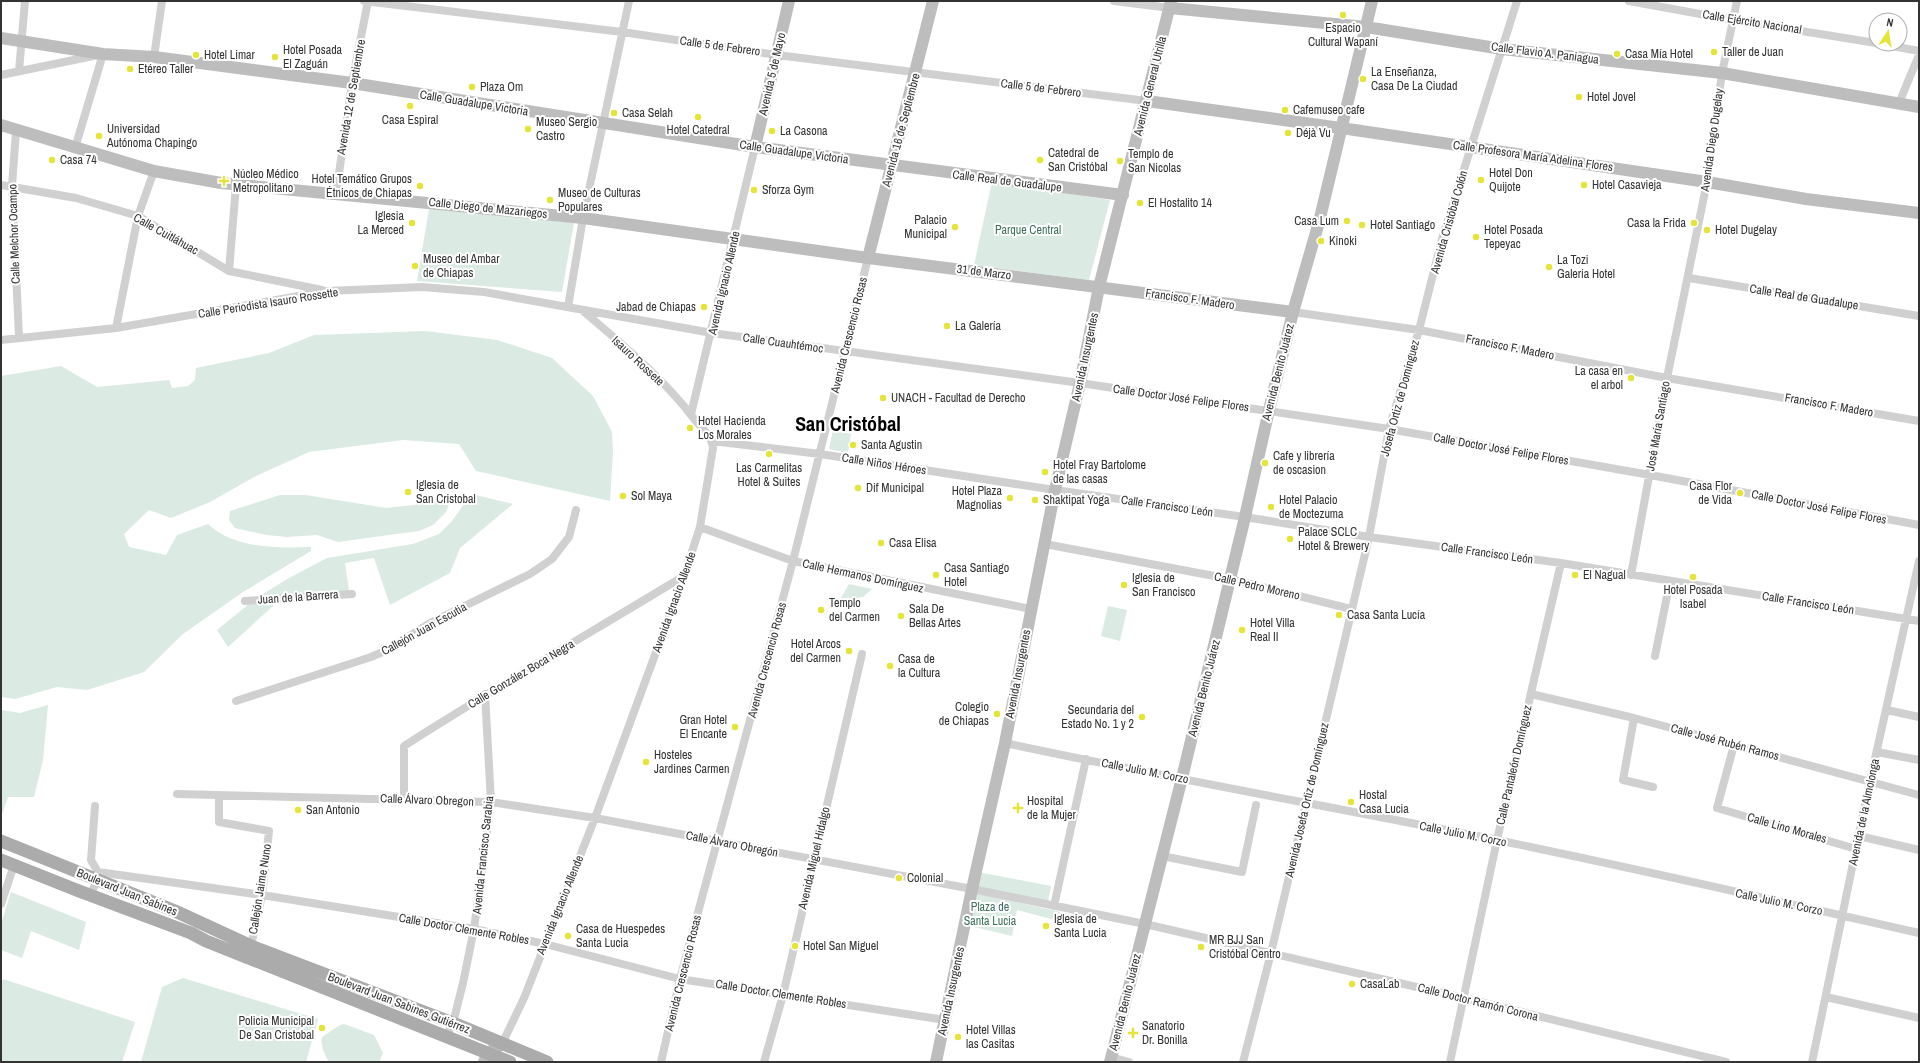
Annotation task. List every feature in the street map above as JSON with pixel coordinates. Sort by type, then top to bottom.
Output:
[{"type":"main road","name":"Boulevard Juan Sabines","points":[[1,841],[98,876],[251,946]]},
{"type":"main road","name":"Boulevard Juan Sabines","points":[[1,860],[191,933],[206,941],[233,951]]},
{"type":"main road","name":"Boulevard Juan Sabines Gutiérrez","points":[[251,946],[452,1023],[547,1062]]},
{"type":"main road","name":"Boulevard Juan Sabines Gutiérrez","points":[[233,951],[446,1036],[496,1059]]},
{"type":"street","points":[[19,71],[25,1]]},
{"type":"street","points":[[154,57],[162,1]]},
{"type":"street","name":"Calle 5 de Febrero","points":[[364,1],[622,32],[777,55],[1147,101]]},
{"type":"street","name":"Avenida 12 de Septiembre","points":[[336,194],[352,83],[368,1]]},
{"type":"street","points":[[568,307],[583,218],[629,1]]},
{"type":"street","name":"Avenida 5 de Mayo","points":[[755,147],[789,1]]},
{"type":"street","name":"Avenida 16 de Septiembre","points":[[868,258],[933,1]]},
{"type":"street","points":[[1114,1],[1170,5]]},
{"type":"street","name":"Avenida Benito Juárez","points":[[1111,1060],[1182,778],[1245,517],[1268,410],[1293,312],[1319,222],[1372,1]]},
{"type":"street","name":"Avenida Cristóbal Colón","points":[[1419,330],[1442,239],[1517,1]]},
{"type":"street","name":"Calle Ejército Nacional","points":[[1629,1],[1733,20],[1868,42]]},
{"type":"street","name":"Avenida Diego Dugelay","points":[[1689,278],[1707,182],[1722,73],[1737,1]]},
{"type":"street","name":"Calle Flavio A. Paniagua","points":[[1170,5],[1366,27],[1502,49],[1722,73],[1919,107]]},
{"type":"street","name":"Avenida General Utrilla","points":[[1099,287],[1170,5]]},
{"type":"street","name":"Calle Guadalupe Victoria","points":[[1,38],[103,54],[154,57],[352,83],[603,124],[891,166]]},
{"type":"street","points":[[1908,49],[1919,51]]},
{"type":"street","points":[[75,148],[103,54]]},
{"type":"street","name":"Calle Guadalupe Victoria","points":[[1,75],[103,54]]},
{"type":"street","points":[[1899,103],[1919,55]]},
{"type":"street","name":"Calle Profesora María Adelina Flores","points":[[1147,101],[1707,182],[1806,199],[1919,213]]},
{"type":"street","name":"Calle Diego de Mazariegos","points":[[1,126],[154,171],[236,185],[583,218],[868,258]]},
{"type":"street","name":"Calle Melchor Ocampo","points":[[16,131],[12,186],[19,337]]},
{"type":"street","name":"Avenida Ignacio Allende","points":[[691,414],[712,332],[755,147]]},
{"type":"street","name":"Calle Real de Guadalupe","points":[[891,166],[1123,195]]},
{"type":"street","points":[[116,328],[138,216],[154,171]]},
{"type":"street","name":"Calle Cuitláhuac","points":[[1,185],[76,198],[138,216],[229,271],[327,291]]},
{"type":"street","points":[[229,271],[236,185]]},
{"type":"street","name":"31 de Marzo","points":[[868,258],[1099,287]]},
{"type":"street","name":"Avenida Crescencio Rosas","points":[[661,1062],[680,978],[793,561],[868,258]]},
{"type":"street","name":"Calle Real de Guadalupe","points":[[1689,278],[1919,316]]},
{"type":"street","name":"José María Santiago","points":[[1631,575],[1667,378],[1689,278]]},
{"type":"street","name":"Calle Periodista Isauro Rossette","points":[[1,340],[116,328],[327,291],[422,287],[484,292],[582,310]]},
{"type":"street","name":"Francisco F. Madero","points":[[1099,287],[1419,330],[1667,378],[1919,421]]},
{"type":"street","name":"Avenida Insurgentes","points":[[936,1062],[972,889],[1005,743],[1055,490],[1080,383],[1099,287]]},
{"type":"street","name":"Calle Cuauhtémoc","points":[[582,310],[712,332],[1080,383]]},
{"type":"street","name":"Isauro Rossete","points":[[582,310],[647,366],[691,414]]},
{"type":"street","name":"Jósefa Ortiz de Domínguez","points":[[1369,537],[1389,429],[1419,330]]},
{"type":"street","name":"Calle Doctor José Felipe Flores","points":[[1080,383],[1389,429],[1650,475],[1919,525]]},
{"type":"street","points":[[691,414],[712,441]]},
{"type":"street","name":"Avenida Ignacio Allende","points":[[502,1044],[524,998],[595,818],[684,576],[700,527],[713,448],[712,441]]},
{"type":"street","name":"Calle Niños Héroes","points":[[712,441],[820,454],[1055,490]]},
{"type":"street","name":"Calle Francisco León","points":[[1055,490],[1245,517],[1369,537],[1561,563],[1919,621]]},
{"type":"street","name":"Callejón Juan Escutia","points":[[236,701],[362,661],[376,655],[432,622],[530,574],[552,560],[569,537],[576,510]]},
{"type":"street","name":"Calle Hermanos Domínguez","points":[[700,527],[793,561],[1031,610]]},
{"type":"street","name":"Avenida Josefa Ortiz de Domínguez","points":[[1243,1062],[1271,953],[1369,537]]},
{"type":"street","name":"Calle Pedro Moreno","points":[[1045,544],[1230,579],[1351,609]]},
{"type":"street","name":"Avenida de la Almolonga","points":[[1812,1062],[1870,781],[1919,562]]},
{"type":"street","name":"Calle Pantaleón Domínguez","points":[[1450,1062],[1497,840],[1561,563]]},
{"type":"street","name":"Calle González Boca Negra","points":[[404,799],[404,746],[485,694],[564,649],[684,576]]},
{"type":"street","points":[[1654,656],[1670,581]]},
{"type":"street","name":"Juan de la Barrera","points":[[244,601],[352,594]]},
{"type":"street","name":"Avenida Miguel Hidalgo","points":[[764,1062],[783,995],[862,654]]},
{"type":"street","name":"Avenida Francisco Sarabia","points":[[446,1036],[452,1023],[463,983],[474,929],[491,802],[485,694]]},
{"type":"street","name":"Calle José Rubén Ramos","points":[[1531,694],[1634,718],[1919,795]]},
{"type":"street","points":[[1887,710],[1919,717]]},
{"type":"street","points":[[1634,718],[1623,780],[1653,787]]},
{"type":"street","name":"Calle Julio M. Corzo","points":[[1005,743],[1306,804],[1497,840],[1919,933]]},
{"type":"street","name":"Calle Lino Morales","points":[[1734,745],[1717,808],[1856,849]]},
{"type":"street","points":[[1877,752],[1919,760]]},
{"type":"street","points":[[1054,906],[1086,759]]},
{"type":"street","name":"Calle Álvaro Obregon","points":[[176,794],[491,802]]},
{"type":"street","name":"Callejón Jaime Nuno","points":[[219,796],[219,822],[269,831],[262,895],[251,946]]},
{"type":"street","name":"Calle Álvaro Obregón","points":[[491,802],[595,818],[972,889]]},
{"type":"street","points":[[1162,856],[1242,872],[1256,805]]},
{"type":"street","points":[[90,895],[98,876],[91,860],[95,806]]},
{"type":"street","points":[[1859,836],[1919,850]]},
{"type":"street","points":[[1,904],[14,865]]},
{"type":"street","name":"Calle Doctor Clemente Robles","points":[[98,876],[262,895],[474,929],[545,944],[680,978],[945,1020]]},
{"type":"street","name":"Calle Doctor Ramón Corona","points":[[972,889],[1145,924],[1464,998],[1726,1062]]},
{"type":"street","points":[[1826,997],[1919,1018]]},
{"type":"street","points":[[496,1059],[502,1044]]},
{"type":"street","points":[[1111,1060],[1129,1062]]},
{"type":"green space","name":"Parque Central","points":[[992,182],[1110,200],[1089,280],[974,265]]},
{"type":"green space","points":[[429,209],[574,223],[562,292],[417,281]]},
{"type":"green space","points":[[426,331],[497,340],[552,358],[593,396],[612,432],[613,452],[610,501],[476,471],[459,444],[403,440],[309,452],[256,476],[210,502],[171,518],[149,510],[124,534],[129,547],[166,555],[177,535],[208,524],[219,532],[243,543],[270,547],[311,547],[311,551],[243,592],[183,634],[144,672],[87,690],[57,687],[15,699],[1,697],[1,376],[61,366],[97,387],[169,380],[172,388],[188,386],[195,380],[196,368],[269,353],[314,335]]},
{"type":"green space","points":[[833,430],[851,434],[848,453],[829,449]]},
{"type":"green space","points":[[471,494],[513,504],[460,548],[450,573],[390,605],[374,558],[345,563],[349,591],[283,597],[228,647],[217,630],[255,599],[289,578],[327,558],[413,544],[439,534],[452,521]]},
{"type":"green space","points":[[280,495],[306,495],[386,508],[414,505],[435,498],[451,499],[446,512],[433,525],[419,531],[338,542],[317,535],[287,537],[266,535],[235,528],[229,520],[230,511]]},
{"type":"green space","points":[[849,584],[872,589],[863,597],[860,597],[852,607],[838,603]]},
{"type":"green space","points":[[1108,606],[1127,610],[1120,641],[1101,636]]},
{"type":"green space","points":[[48,705],[43,760],[34,797],[8,797],[1,817],[1,710],[20,713]]},
{"type":"green space","points":[[978,872],[1051,886],[1048,902],[977,888]]},
{"type":"green space","points":[[11,892],[86,922],[79,950],[31,931],[22,958],[1,950],[1,924]]},
{"type":"green space","name":"Plaza de Santa Lucia","points":[[975,893],[1061,912],[1059,921],[1017,910],[1012,936],[970,926]]},
{"type":"green space","points":[[183,978],[318,1019],[306,1062],[141,1062],[162,987]]},
{"type":"green space","points":[[3,979],[135,1022],[122,1062],[1,1062],[1,985]]},
{"type":"green space","points":[[344,1024],[374,1035],[383,1053],[379,1062],[329,1062],[322,1047],[322,1037]]},
{"type":"place","name":"Espacio Cultural Wapaní","points":[[1343,15]]},
{"type":"place","name":"Taller de Juan","points":[[1714,52]]},
{"type":"place","name":"Casa Mía Hotel","points":[[1617,54]]},
{"type":"place","name":"Hotel Limar","points":[[196,55]]},
{"type":"place","name":"Hotel Posada El Zaguán","points":[[275,57]]},
{"type":"place","name":"Etéreo Taller","points":[[130,69]]},
{"type":"place","name":"La Enseñanza, Casa De La Ciudad","points":[[1363,79]]},
{"type":"place","name":"Plaza Om","points":[[472,87]]},
{"type":"place","name":"Hotel Jovel","points":[[1579,97]]},
{"type":"place","name":"Casa Espiral","points":[[410,106]]},
{"type":"place","name":"Cafemuseo cafe","points":[[1285,110]]},
{"type":"place","name":"Casa Selah","points":[[614,113]]},
{"type":"place","name":"Hotel Catedral","points":[[698,117]]},
{"type":"place","name":"Museo Sergio Castro","points":[[528,129]]},
{"type":"place","name":"La Casona","points":[[772,131]]},
{"type":"place","name":"Déjà Vu","points":[[1288,133]]},
{"type":"place","name":"Universidad Autónoma Chapingo","points":[[99,136]]},
{"type":"place","name":"Casa 74","points":[[52,160]]},
{"type":"place","name":"Catedral de San Cristóbal","points":[[1040,160]]},
{"type":"place","name":"Templo de San Nicolas","points":[[1120,161]]},
{"type":"place","name":"Hotel Don Quijote","points":[[1481,180]]},
{"type":"place","name":"Núcleo Médico Metropolitano","points":[[224,181]]},
{"type":"place","name":"Hotel Casavieja","points":[[1584,185]]},
{"type":"place","name":"Hotel Temático Grupos Étnicos de Chiapas","points":[[420,186]]},
{"type":"place","name":"Sforza Gym","points":[[754,190]]},
{"type":"place","name":"Museo de Culturas Populares","points":[[550,200]]},
{"type":"place","name":"El Hostalito 14","points":[[1140,203]]},
{"type":"place","name":"Casa Lum","points":[[1347,221]]},
{"type":"place","name":"Iglesia La Merced","points":[[412,223]]},
{"type":"place","name":"Casa la Frida","points":[[1694,223]]},
{"type":"place","name":"Hotel Santiago","points":[[1362,225]]},
{"type":"place","name":"Palacio Municipal","points":[[955,227]]},
{"type":"place","name":"Hotel Dugelay","points":[[1707,230]]},
{"type":"place","name":"Hotel Posada Tepeyac","points":[[1476,237]]},
{"type":"place","name":"Kinoki","points":[[1321,241]]},
{"type":"place","name":"Museo del Ambar de Chiapas","points":[[415,266]]},
{"type":"place","name":"La Tozi Galeria Hotel","points":[[1549,267]]},
{"type":"place","name":"Jabad de Chiapas","points":[[704,307]]},
{"type":"place","name":"La Galería","points":[[947,326]]},
{"type":"place","name":"La casa en el arbol","points":[[1631,378]]},
{"type":"place","name":"UNACH - Facultad de Derecho","points":[[883,398]]},
{"type":"place","name":"Hotel Hacienda Los Morales","points":[[690,428]]},
{"type":"place","name":"Santa Agustin","points":[[853,445]]},
{"type":"place","name":"Las Carmelitas Hotel & Suites","points":[[769,454]]},
{"type":"place","name":"Cafe y librería de oscasion","points":[[1265,463]]},
{"type":"place","name":"Hotel Fray Bartolome de las casas","points":[[1045,472]]},
{"type":"place","name":"Dif Municipal","points":[[858,488]]},
{"type":"place","name":"Iglesia de San Cristobal","points":[[408,492]]},
{"type":"place","name":"Casa Flor de Vida","points":[[1740,493]]},
{"type":"place","name":"Sol Maya","points":[[623,496]]},
{"type":"place","name":"Hotel Plaza Magnolias","points":[[1010,498]]},
{"type":"place","name":"Shaktipat Yoga","points":[[1035,500]]},
{"type":"place","name":"Hotel Palacio de Moctezuma","points":[[1271,507]]},
{"type":"place","name":"Palace SCLC Hotel & Brewery","points":[[1290,539]]},
{"type":"place","name":"Casa Elisa","points":[[881,543]]},
{"type":"place","name":"Casa Santiago Hotel","points":[[936,575]]},
{"type":"place","name":"El Nagual","points":[[1575,575]]},
{"type":"place","name":"Hotel Posada Isabel","points":[[1693,577]]},
{"type":"place","name":"Iglesia de San Francisco","points":[[1124,585]]},
{"type":"place","name":"Templo del Carmen","points":[[821,610]]},
{"type":"place","name":"Casa Santa Lucía","points":[[1339,615]]},
{"type":"place","name":"Sala De Bellas Artes","points":[[901,616]]},
{"type":"place","name":"Hotel Villa Real II","points":[[1242,630]]},
{"type":"place","name":"Hotel Arcos del Carmen","points":[[849,651]]},
{"type":"place","name":"Casa de la Cultura","points":[[890,666]]},
{"type":"place","name":"Colegio de Chiapas","points":[[997,714]]},
{"type":"place","name":"Secundaria del Estado No. 1 y 2","points":[[1142,717]]},
{"type":"place","name":"Gran Hotel El Encante","points":[[735,727]]},
{"type":"place","name":"Hosteles Jardines Carmen","points":[[646,762]]},
{"type":"place","name":"Hostal Casa Lucia","points":[[1351,802]]},
{"type":"place","name":"Hospital de la Mujer","points":[[1018,808]]},
{"type":"place","name":"San Antonio","points":[[298,810]]},
{"type":"place","name":"Colonial","points":[[899,878]]},
{"type":"place","name":"Iglesia de Santa Lucia","points":[[1046,926]]},
{"type":"place","name":"Casa de Huespedes Santa Lucia","points":[[568,936]]},
{"type":"place","name":"Hotel San Miguel","points":[[795,946]]},
{"type":"place","name":"MR BJJ San Cristóbal Centro","points":[[1201,947]]},
{"type":"place","name":"CasaLab","points":[[1352,984]]},
{"type":"place","name":"Policia Municipal De San Cristobal","points":[[322,1028]]},
{"type":"place","name":"Sanatorio Dr. Bonilla","points":[[1133,1033]]},
{"type":"place","name":"Hotel Villas las Casitas","points":[[958,1037]]},
{"type":"district","name":"San Cristóbal","points":[[848,424]]}]
